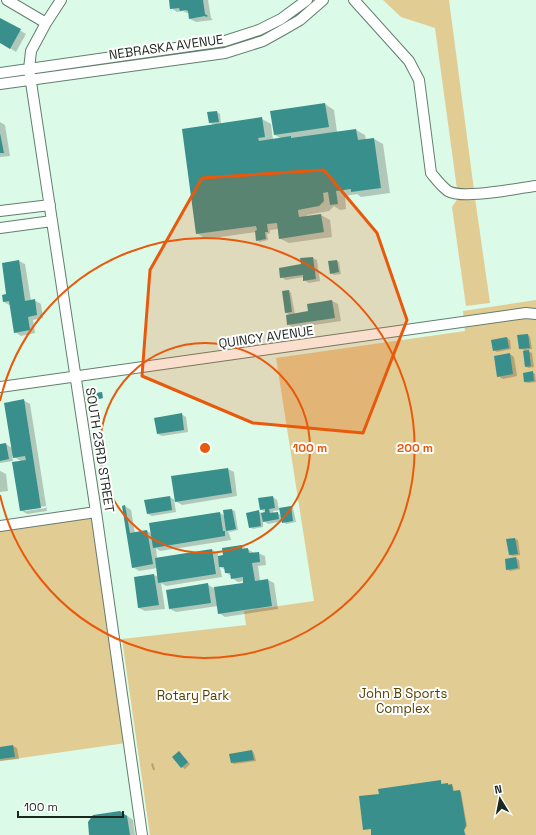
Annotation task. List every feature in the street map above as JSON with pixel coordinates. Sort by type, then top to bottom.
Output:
[{"type":"street","points":[[8,0],[46,23]]},
{"type":"street","name":"SOUTH 23RD STREET","points":[[61,0],[46,23],[31,51],[29,69],[30,80],[96,512],[142,835]]},
{"type":"street","name":"NEBRASKA AVENUE","points":[[0,73],[225,41],[259,30],[281,19],[306,0]]},
{"type":"street","name":"NEBRASKA AVENUE","points":[[0,84],[226,53],[263,41],[300,20],[323,0]]},
{"type":"street","points":[[354,0],[409,61],[419,80],[431,173],[439,183],[448,191],[460,194],[482,194],[536,186]]},
{"type":"street","points":[[293,10],[300,20]]},
{"type":"street","points":[[259,30],[263,41]]},
{"type":"street","points":[[225,41],[226,53]]},
{"type":"street","points":[[0,211],[50,204]]},
{"type":"street","points":[[0,228],[52,220]]},
{"type":"street","name":"QUINCY AVENUE","points":[[0,387],[526,313],[536,314]]},
{"type":"street","points":[[0,526],[96,512]]},
{"type":"highlighted area","points":[[324,170],[377,233],[407,320],[363,433],[253,423],[142,376],[150,270],[202,178]]},
{"type":"green space","points":[[383,0],[449,0],[474,190],[457,189],[435,28],[401,17]]},
{"type":"green space","points":[[458,198],[475,198],[490,303],[466,306],[452,207]]},
{"type":"green space","name":"John B Sports Complex","points":[[536,300],[536,835],[150,835],[122,639],[246,625],[244,611],[314,601],[276,358],[465,331],[463,311]]},
{"type":"green space","points":[[93,516],[126,743],[0,761],[0,530]]},
{"type":"building","points":[[169,0],[203,0],[205,14],[208,16],[189,19],[188,11],[180,11],[179,8],[170,9]]},
{"type":"building","points":[[0,18],[21,29],[10,49],[0,43]]},
{"type":"building","points":[[325,103],[329,127],[274,135],[270,111]]},
{"type":"building","points":[[217,111],[219,122],[209,123],[207,112]]},
{"type":"building","points":[[262,117],[265,137],[258,138],[259,141],[356,129],[358,140],[374,138],[381,188],[351,192],[351,189],[336,191],[338,204],[330,205],[328,192],[323,193],[324,201],[319,206],[298,210],[299,217],[321,214],[324,232],[279,239],[277,223],[267,224],[268,232],[265,232],[266,239],[256,241],[256,226],[196,234],[182,129]]},
{"type":"building","points":[[0,133],[4,153],[0,153]]},
{"type":"building","points":[[313,257],[316,279],[303,281],[303,275],[280,278],[279,268],[301,264],[300,258]]},
{"type":"building","points":[[19,260],[25,301],[35,299],[37,315],[28,317],[30,330],[14,333],[9,301],[3,302],[2,295],[6,294],[2,263]]},
{"type":"building","points":[[337,260],[339,272],[330,274],[328,261]]},
{"type":"building","points":[[289,290],[292,312],[285,313],[282,291]]},
{"type":"building","points":[[332,300],[335,318],[287,325],[286,315],[308,311],[307,304]]},
{"type":"building","points":[[528,334],[530,348],[519,349],[517,335]]},
{"type":"building","points":[[507,337],[509,348],[493,351],[491,340]]},
{"type":"building","points":[[529,350],[531,366],[525,367],[523,351]]},
{"type":"building","points":[[510,353],[513,374],[497,377],[494,356]]},
{"type":"building","points":[[533,371],[534,381],[524,382],[523,373]]},
{"type":"building","points":[[102,392],[103,398],[96,400],[95,393]]},
{"type":"building","points":[[24,399],[41,508],[20,511],[12,462],[26,460],[25,456],[13,458],[4,403]]},
{"type":"building","points":[[182,413],[184,430],[157,434],[154,418]]},
{"type":"building","points":[[6,443],[9,459],[0,461],[0,444]]},
{"type":"building","points":[[228,468],[232,493],[175,502],[171,476]]},
{"type":"building","points":[[170,496],[172,510],[147,514],[144,500]]},
{"type":"building","points":[[273,496],[275,508],[269,509],[270,513],[278,512],[279,519],[263,522],[261,513],[265,512],[265,509],[260,510],[258,498]]},
{"type":"building","points":[[125,505],[130,533],[147,530],[153,564],[132,568],[122,506]]},
{"type":"building","points":[[291,506],[293,521],[282,523],[279,508]]},
{"type":"building","points":[[232,509],[236,529],[226,531],[223,510]]},
{"type":"building","points":[[259,510],[261,526],[249,528],[246,513]]},
{"type":"building","points":[[220,512],[225,536],[153,548],[149,523]]},
{"type":"building","points":[[515,538],[518,554],[509,555],[506,539]]},
{"type":"building","points":[[242,545],[242,549],[248,548],[249,553],[259,552],[260,562],[252,563],[255,581],[268,579],[272,606],[218,614],[214,587],[243,583],[243,577],[231,579],[230,573],[225,573],[224,567],[219,567],[218,556],[223,555],[222,548]]},
{"type":"building","points":[[212,549],[216,574],[158,583],[155,558]]},
{"type":"building","points":[[516,557],[518,568],[506,570],[505,559]]},
{"type":"building","points":[[154,574],[159,605],[138,608],[134,577]]},
{"type":"building","points":[[208,583],[211,603],[169,609],[166,590]]},
{"type":"building","points":[[13,745],[15,757],[0,759],[0,747]]},
{"type":"building","points":[[252,750],[254,760],[231,763],[229,754]]},
{"type":"building","points":[[179,751],[188,762],[181,768],[172,757]]},
{"type":"building","points":[[441,780],[441,784],[452,784],[453,791],[460,790],[466,825],[464,830],[465,835],[371,835],[371,829],[363,830],[359,796],[379,794],[378,789]]},
{"type":"building","points":[[120,811],[127,816],[130,835],[89,835],[88,822],[93,815]]},
{"type":"park label","name":"Rotary Park","points":[[193,695]]}]
